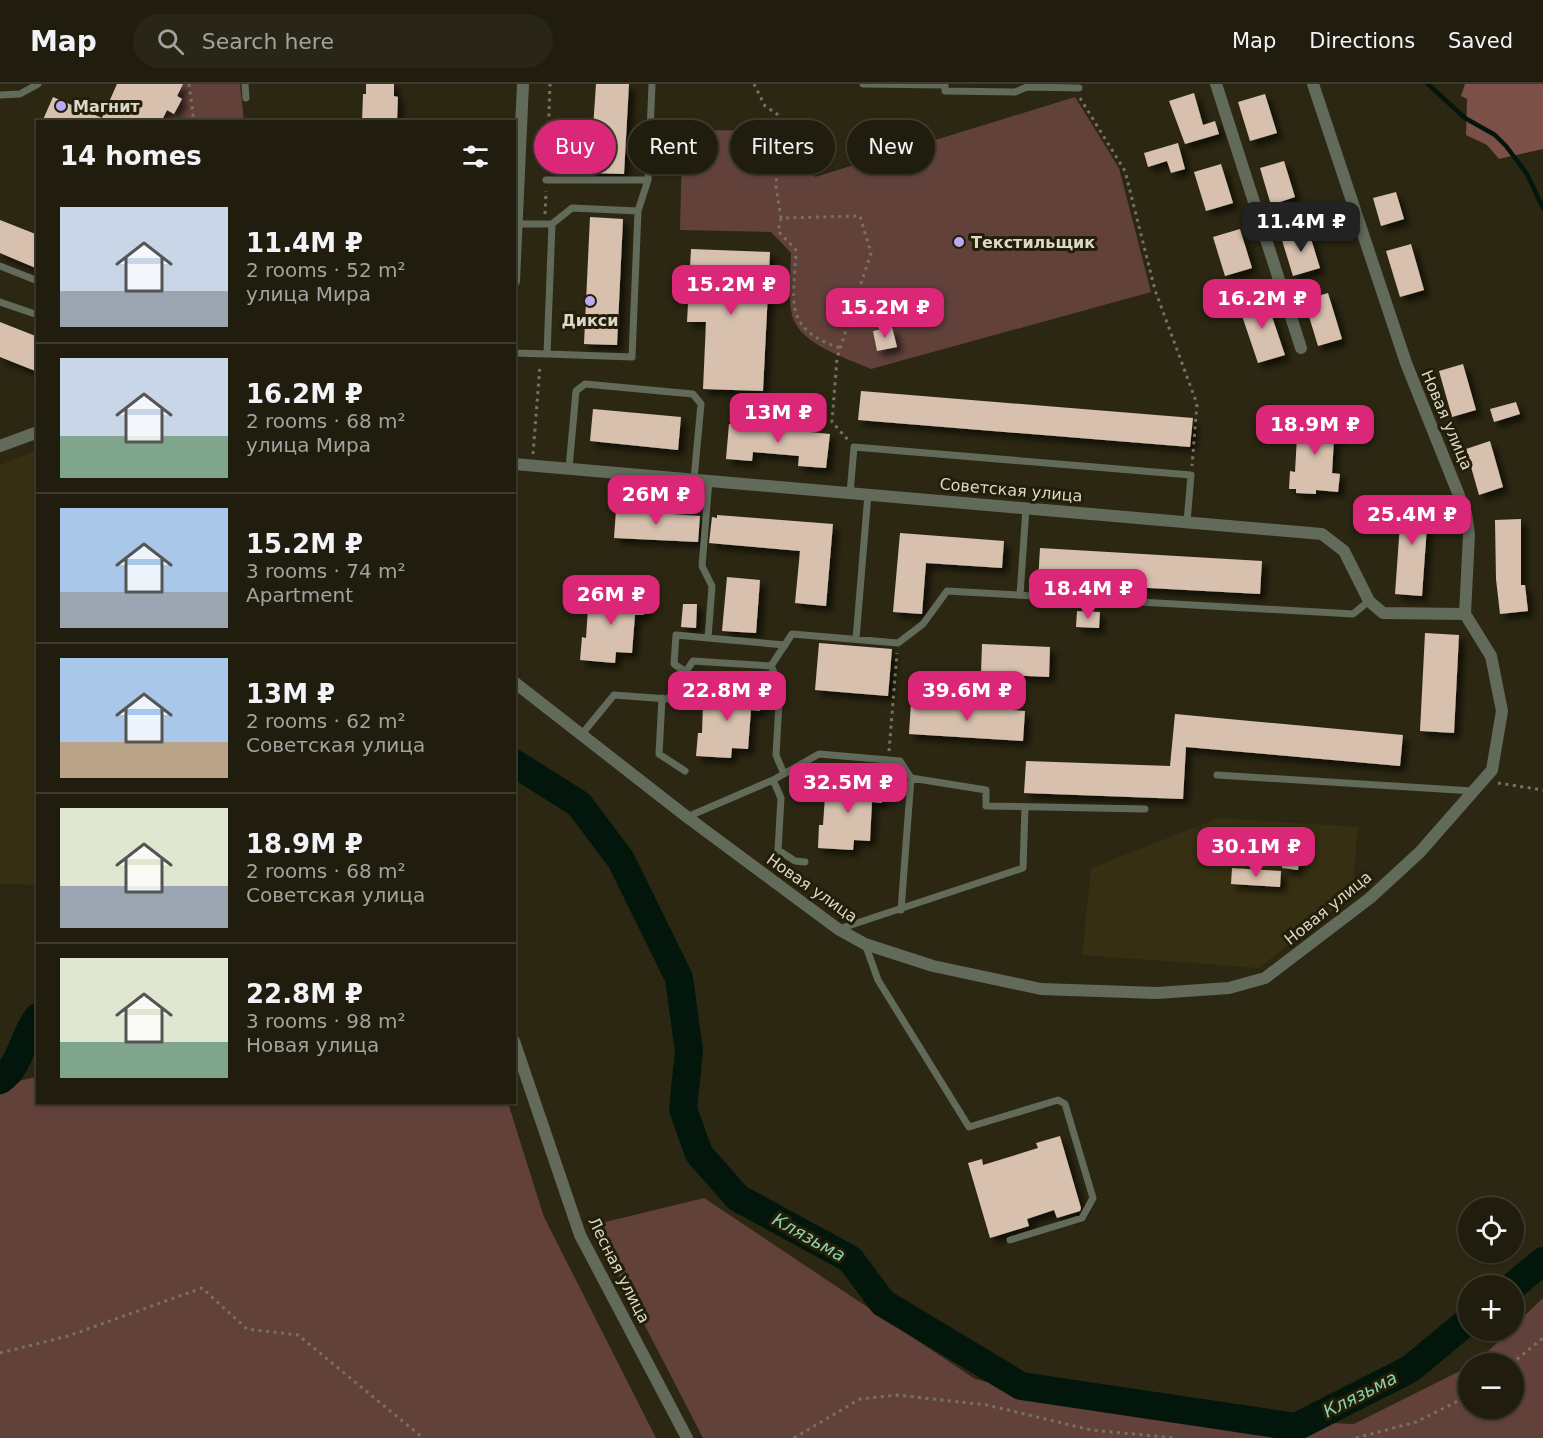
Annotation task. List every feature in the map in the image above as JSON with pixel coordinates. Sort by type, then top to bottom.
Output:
[{"type":"street","points":[[516,240],[519,224],[524,84]]},
{"type":"street","points":[[1216,84],[1301,348]]},
{"type":"street","name":"Новая улица","points":[[516,684],[687,818],[838,929],[865,944],[933,966],[1041,989],[1157,993],[1229,988],[1264,978],[1334,927],[1370,898],[1419,852],[1492,770],[1502,711],[1491,656],[1465,614],[1469,534],[1466,513],[1406,363],[1313,84]]},
{"type":"street","points":[[0,446],[36,433]]},
{"type":"street","name":"Советская улица","points":[[516,464],[1322,534],[1344,551],[1369,601]]},
{"type":"street","points":[[1369,601],[1383,613],[1465,614]]},
{"type":"street","name":"Лесная улица","points":[[516,1047],[580,1235],[687,1438]]},
{"type":"lane","points":[[0,96],[20,94],[38,84]]},
{"type":"lane","points":[[245,84],[246,98]]},
{"type":"lane","points":[[516,353],[632,357],[638,210],[648,180],[652,84]]},
{"type":"lane","points":[[863,84],[945,85],[945,91],[1015,92],[1027,87],[1078,88]]},
{"type":"lane","points":[[546,180],[648,180]]},
{"type":"lane","points":[[519,224],[552,225],[572,208],[638,210]]},
{"type":"lane","points":[[547,354],[552,225]]},
{"type":"lane","points":[[0,266],[36,280]]},
{"type":"lane","points":[[0,302],[36,314]]},
{"type":"lane","points":[[568,468],[576,391],[585,384],[693,394],[701,404],[694,479]]},
{"type":"lane","points":[[850,493],[854,447],[1191,475],[1187,522]]},
{"type":"lane","points":[[708,638],[712,586],[702,566],[709,480]]},
{"type":"lane","points":[[856,639],[868,494]]},
{"type":"lane","points":[[1020,595],[1026,508]]},
{"type":"lane","points":[[771,666],[792,634],[898,642],[923,624],[947,591],[1353,614],[1369,601]]},
{"type":"lane","points":[[686,672],[674,664],[676,635],[785,645]]},
{"type":"lane","points":[[582,734],[614,695],[668,699],[693,662],[771,666]]},
{"type":"lane","points":[[771,666],[780,685],[776,755],[784,774]]},
{"type":"lane","points":[[662,698],[659,754],[685,771]]},
{"type":"lane","points":[[687,818],[773,780],[819,754],[900,761],[911,778],[901,910]]},
{"type":"lane","points":[[1216,775],[1475,791]]},
{"type":"lane","points":[[911,778],[986,790],[986,806],[1145,808]]},
{"type":"lane","points":[[773,780],[781,798],[778,850],[795,861],[805,862]]},
{"type":"lane","points":[[838,929],[1023,868],[1025,807]]},
{"type":"lane","points":[[865,944],[878,980],[969,1127],[1058,1100],[1065,1104],[1093,1198],[1082,1218],[1010,1240]]},
{"type":"path","points":[[189,84],[194,120]]},
{"type":"path","points":[[754,84],[765,106],[780,116],[776,186],[781,218],[778,231],[796,250],[794,310],[797,320],[813,337],[840,348]]},
{"type":"path","points":[[1078,88],[1080,99],[1125,171],[1155,290],[1197,404],[1191,475]]},
{"type":"path","points":[[781,218],[860,216],[871,253],[840,348],[832,422],[854,447]]},
{"type":"path","points":[[888,760],[898,642]]},
{"type":"path","points":[[1492,770],[1499,785],[1543,790]]},
{"type":"path","points":[[0,1353],[68,1336],[202,1288],[247,1329],[298,1335],[423,1438]]},
{"type":"path","points":[[1524,1354],[1543,1338]]},
{"type":"path","points":[[794,1438],[860,1399],[897,1395],[987,1405],[1091,1430],[1176,1438]]},
{"type":"path","points":[[1356,1438],[1416,1422],[1458,1401]]},
{"type":"shaded area","points":[[142,84],[240,84],[244,120],[126,120]]},
{"type":"shaded area","points":[[1465,84],[1543,84],[1543,149],[1499,159],[1487,145],[1466,135],[1467,99],[1461,96]]},
{"type":"shaded area","name":"Текстильщик","points":[[1075,97],[1119,168],[1151,292],[871,369],[823,348],[802,332],[791,310],[791,253],[771,232],[680,230],[681,174],[718,174],[718,130],[730,130],[730,174],[814,174],[815,177],[835,174],[835,171],[847,167],[847,174],[935,174],[935,140]]},
{"type":"shaded area","points":[[36,450],[36,885],[0,884],[0,465]]},
{"type":"shaded area","points":[[1219,818],[1358,827],[1352,895],[1259,968],[1082,955],[1091,868]]},
{"type":"shaded area","points":[[36,1077],[36,1104],[508,1104],[544,1217],[656,1438],[0,1438],[0,1095],[22,1080]]},
{"type":"shaded area","points":[[704,1198],[975,1379],[1122,1415],[1354,1424],[1458,1372],[1458,1419],[1524,1419],[1524,1353],[1486,1353],[1499,1341],[1524,1341],[1524,1316],[1543,1298],[1543,1438],[703,1438],[593,1225]]},
{"type":"building","points":[[117,84],[183,84],[177,96],[182,99],[174,114],[167,110],[162,120],[43,120],[53,97],[102,118]]},
{"type":"building","points":[[366,84],[394,84],[394,96],[398,97],[397,120],[362,120],[363,94],[366,94]]},
{"type":"building","points":[[596,84],[629,84],[624,174],[616,174],[616,120],[594,120]]},
{"type":"building","points":[[1194,93],[1203,125],[1215,121],[1219,134],[1185,144],[1169,101]]},
{"type":"building","points":[[1265,94],[1277,133],[1250,141],[1238,102]]},
{"type":"building","points":[[1178,143],[1185,169],[1171,173],[1167,161],[1148,167],[1144,153]]},
{"type":"building","points":[[1284,161],[1295,197],[1271,205],[1260,168]]},
{"type":"building","points":[[1221,164],[1233,203],[1206,211],[1194,172]]},
{"type":"building","points":[[1396,192],[1404,219],[1381,226],[1373,198]]},
{"type":"building","points":[[590,217],[623,219],[617,345],[584,344]]},
{"type":"building","points":[[0,220],[36,234],[36,268],[0,253]]},
{"type":"building","points":[[1240,229],[1252,268],[1225,276],[1213,237]]},
{"type":"building","points":[[1308,229],[1320,268],[1293,276],[1281,237]]},
{"type":"building","points":[[1411,244],[1424,290],[1400,297],[1386,251]]},
{"type":"building","points":[[691,249],[770,252],[763,391],[703,389],[706,322],[687,322]]},
{"type":"building","points":[[1328,293],[1342,339],[1318,346],[1304,300]]},
{"type":"building","points":[[1265,296],[1285,355],[1258,363],[1238,304]]},
{"type":"building","points":[[0,322],[36,336],[36,371],[0,357]]},
{"type":"building","points":[[892,327],[897,347],[877,351],[873,331]]},
{"type":"building","points":[[1463,364],[1476,410],[1452,417],[1439,371]]},
{"type":"building","points":[[861,391],[1193,418],[1190,447],[858,420]]},
{"type":"building","points":[[1516,402],[1520,414],[1494,422],[1490,409]]},
{"type":"building","points":[[593,409],[681,417],[678,450],[590,441]]},
{"type":"building","points":[[1294,418],[1343,422],[1342,439],[1334,439],[1332,473],[1340,474],[1338,492],[1316,490],[1316,494],[1296,493],[1296,489],[1289,489],[1290,471],[1295,472],[1297,436],[1293,436]]},
{"type":"building","points":[[729,424],[830,434],[826,468],[798,466],[799,456],[753,452],[752,461],[726,459]]},
{"type":"building","points":[[1490,441],[1503,487],[1479,495],[1466,449]]},
{"type":"building","points":[[1402,496],[1429,498],[1422,596],[1395,594]]},
{"type":"building","points":[[616,510],[700,516],[698,542],[614,538]]},
{"type":"building","points":[[717,515],[833,524],[826,606],[795,603],[800,551],[709,543],[712,517],[717,518]]},
{"type":"building","points":[[1521,519],[1521,585],[1525,585],[1528,611],[1500,614],[1496,579],[1495,520]]},
{"type":"building","points":[[900,533],[1004,541],[1002,568],[926,563],[922,614],[893,612]]},
{"type":"building","points":[[1040,548],[1262,561],[1260,594],[1038,582]]},
{"type":"building","points":[[727,577],[760,580],[756,633],[722,631]]},
{"type":"building","points":[[600,586],[616,587],[615,596],[645,598],[644,615],[635,615],[632,653],[616,652],[615,663],[580,660],[582,637],[586,638],[588,608],[598,609]]},
{"type":"building","points":[[683,604],[697,604],[696,628],[681,627]]},
{"type":"building","points":[[1077,611],[1100,612],[1099,628],[1076,627]]},
{"type":"building","points":[[1425,633],[1459,635],[1454,733],[1420,731]]},
{"type":"building","points":[[819,643],[892,649],[888,696],[815,690]]},
{"type":"building","points":[[982,644],[1050,647],[1049,677],[981,674]]},
{"type":"building","points":[[715,682],[731,683],[731,692],[761,694],[760,711],[751,710],[748,749],[732,748],[731,758],[696,756],[698,733],[702,733],[703,704],[714,704]]},
{"type":"building","points":[[911,703],[1025,711],[1023,741],[909,734]]},
{"type":"building","points":[[1175,714],[1403,735],[1400,766],[1186,747],[1183,799],[1024,793],[1026,761],[1170,766]]},
{"type":"building","points":[[837,774],[853,775],[853,784],[882,786],[882,803],[872,802],[870,841],[854,840],[853,850],[818,848],[819,825],[823,825],[825,796],[836,796]]},
{"type":"building","points":[[1284,851],[1300,853],[1298,870],[1282,868]]},
{"type":"building","points":[[1232,868],[1281,871],[1280,887],[1231,884]]},
{"type":"building","points":[[1060,1136],[1080,1211],[1057,1218],[1054,1210],[1027,1219],[1029,1226],[990,1238],[968,1163],[982,1159],[983,1165],[1038,1148],[1036,1143]]},
{"type":"waterway","points":[[1428,84],[1465,118],[1495,135],[1506,146],[1527,174],[1543,208]]},
{"type":"waterway","name":"Клязьма","points":[[516,764],[579,804],[621,860],[679,978],[689,1051],[683,1109],[699,1154],[738,1198],[850,1259],[883,1303],[1021,1386],[1296,1427],[1410,1369],[1458,1329]]},
{"type":"waterway","name":"Клязьма","points":[[0,1080],[13,1067],[36,1020]]},
{"type":"waterway","name":"Клязьма","points":[[1524,1277],[1543,1261]]},
{"type":"place","name":"Магнит","points":[[61,106]]},
{"type":"place","name":"Текстильщик","points":[[959,242]]},
{"type":"place","name":"Дикси","points":[[590,301]]}]
